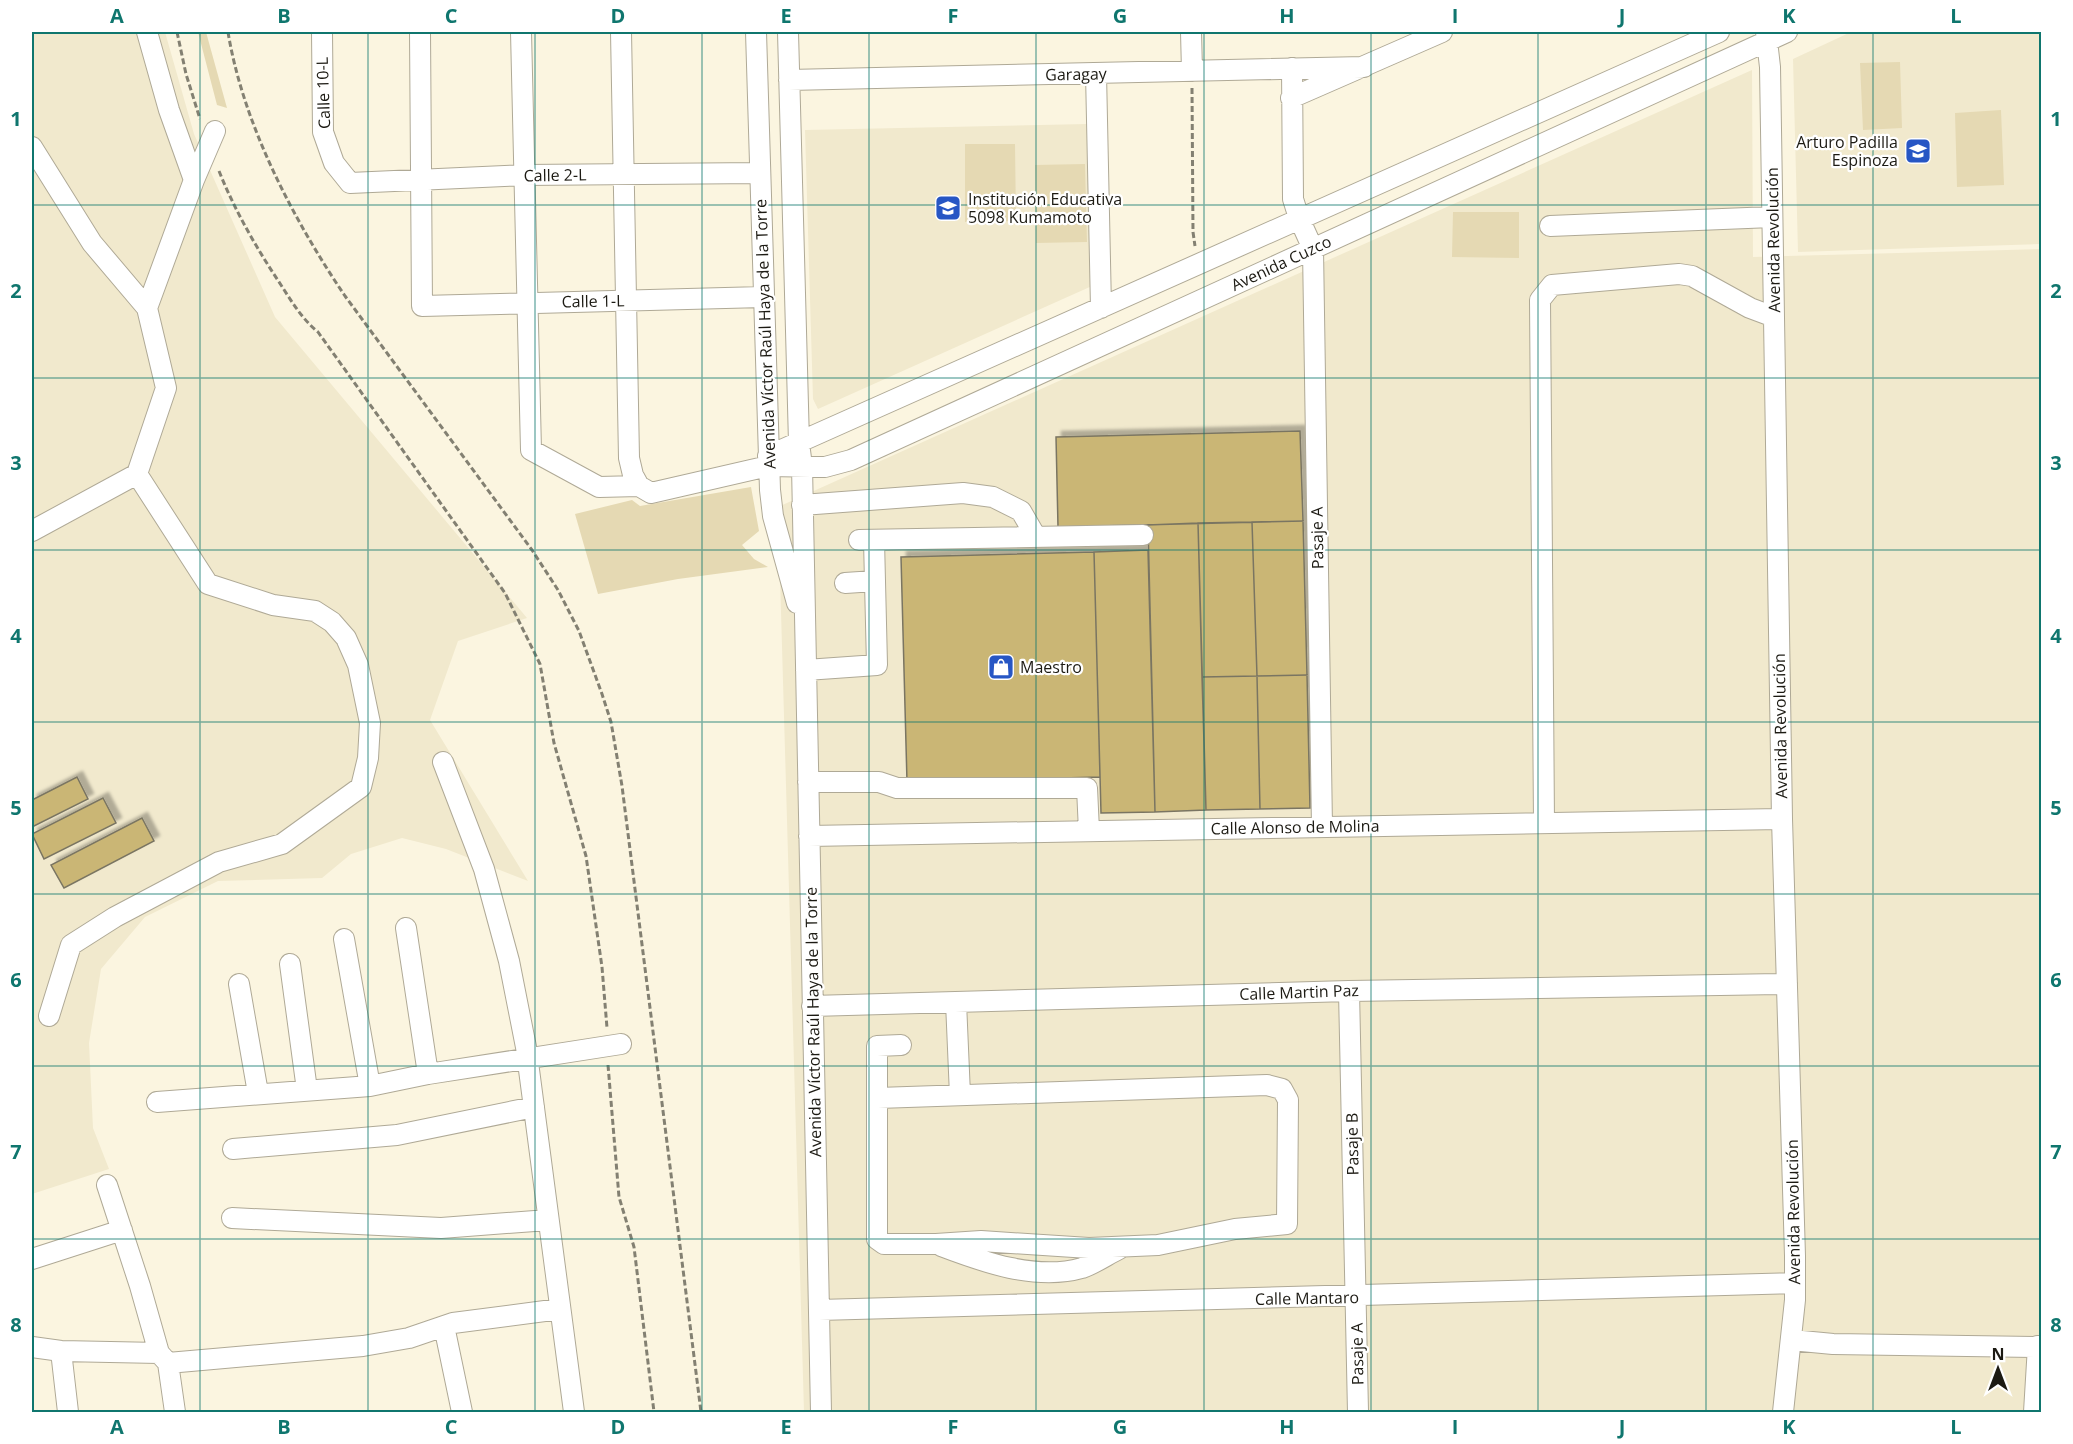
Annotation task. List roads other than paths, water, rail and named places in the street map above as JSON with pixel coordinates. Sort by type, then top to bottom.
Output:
[{"type":"street","points":[[147,32],[169,110],[194,180]]},
{"type":"street","name":"Calle 10-L","points":[[322,32],[323,132],[334,163],[350,183]]},
{"type":"street","points":[[420,32],[423,179]]},
{"type":"street","points":[[521,32],[531,450],[599,487],[639,486]]},
{"type":"street","points":[[621,32],[629,458],[633,475],[639,486],[651,493],[768,461]]},
{"type":"street","name":"Avenida Víctor Raúl Haya de la Torre","points":[[756,32],[768,461],[773,516],[805,632]]},
{"type":"street","name":"Avenida Víctor Raúl Haya de la Torre","points":[[788,32],[799,443],[802,466],[821,1413]]},
{"type":"street","points":[[1191,32],[1192,71]]},
{"type":"street","points":[[1291,98],[1442,32]]},
{"type":"street","name":"Avenida Cuzco","points":[[768,461],[799,443],[1101,309],[1197,263],[1719,32]]},
{"type":"street","name":"Avenida Cuzco","points":[[768,461],[802,466],[834,466],[851,460],[1313,249],[1767,36],[1787,32]]},
{"type":"street","name":"Avenida Revolución","points":[[1767,36],[1770,67],[1782,819],[1795,1283],[1783,1413]]},
{"type":"street","name":"Garagay","points":[[789,80],[1364,67]]},
{"type":"street","points":[[1292,69],[1293,199],[1313,249]]},
{"type":"street","points":[[1096,73],[1101,309]]},
{"type":"street","points":[[147,308],[194,180],[212,138]]},
{"type":"street","points":[[32,147],[92,243],[147,308],[166,388],[137,474],[32,531]]},
{"type":"street","name":"Calle 2-L","points":[[350,183],[524,175],[760,173]]},
{"type":"street","name":"Calle 1-L","points":[[423,179],[422,306],[763,297]]},
{"type":"street","points":[[1550,226],[1772,217]]},
{"type":"street","name":"Pasaje A","points":[[1313,249],[1322,827]]},
{"type":"street","points":[[1544,823],[1540,300],[1552,285],[1679,274],[1702,281],[1750,308],[1773,316]]},
{"type":"street","points":[[49,1016],[71,945],[115,916],[219,862],[282,844],[361,787],[368,758],[369,723],[358,665],[346,638],[333,622],[315,611],[273,605],[208,584],[137,474]]},
{"type":"street","points":[[802,505],[963,493],[993,497],[1021,511],[1036,537]]},
{"type":"street","points":[[806,670],[877,665],[875,581],[866,540],[1143,535]]},
{"type":"street","points":[[845,583],[875,581]]},
{"type":"street","points":[[443,762],[484,869],[509,961],[534,1107],[574,1413]]},
{"type":"street","points":[[808,782],[879,782],[897,788],[1087,788],[1089,831]]},
{"type":"street","name":"Calle Alonso de Molina","points":[[809,836],[1782,819]]},
{"type":"street","points":[[406,928],[428,1074]]},
{"type":"street","points":[[344,939],[370,1086]]},
{"type":"street","points":[[290,964],[307,1090]]},
{"type":"street","points":[[239,984],[258,1093]]},
{"type":"street","name":"Calle Martin Paz","points":[[812,1006],[1349,991],[1787,984]]},
{"type":"street","name":"Pasaje B","points":[[1349,991],[1355,1296]]},
{"type":"street","points":[[956,1002],[960,1095]]},
{"type":"street","points":[[157,1102],[370,1086],[428,1074],[614,1045]]},
{"type":"street","points":[[878,1098],[1268,1085],[1282,1089],[1288,1100],[1287,1224],[1235,1229],[1158,1245],[1124,1246],[1083,1267],[1059,1272],[989,1264],[936,1244],[884,1244],[877,1239],[877,1046],[901,1045]]},
{"type":"street","points":[[233,1149],[397,1135],[534,1107]]},
{"type":"street","points":[[107,1185],[163,1358],[175,1413]]},
{"type":"street","points":[[232,1218],[441,1228],[548,1220]]},
{"type":"street","points":[[32,1259],[122,1230]]},
{"type":"street","name":"Calle Mantaro","points":[[819,1310],[1795,1283]]},
{"type":"street","name":"Pasaje A","points":[[1355,1296],[1358,1413]]},
{"type":"street","points":[[32,1347],[163,1358],[363,1346],[408,1338],[453,1323],[560,1310]]},
{"type":"street","points":[[444,1326],[462,1413]]},
{"type":"street","points":[[1791,1340],[1833,1344],[2040,1347],[2034,1413]]},
{"type":"street","points":[[61,1351],[68,1413]]},
{"type":"place","name":"Arturo Padilla Espinoza","points":[[1918,151]]},
{"type":"place","name":"Institución Educativa 5098 Kumamoto","points":[[948,208]]},
{"type":"place","name":"Maestro","points":[[1001,667]]}]
